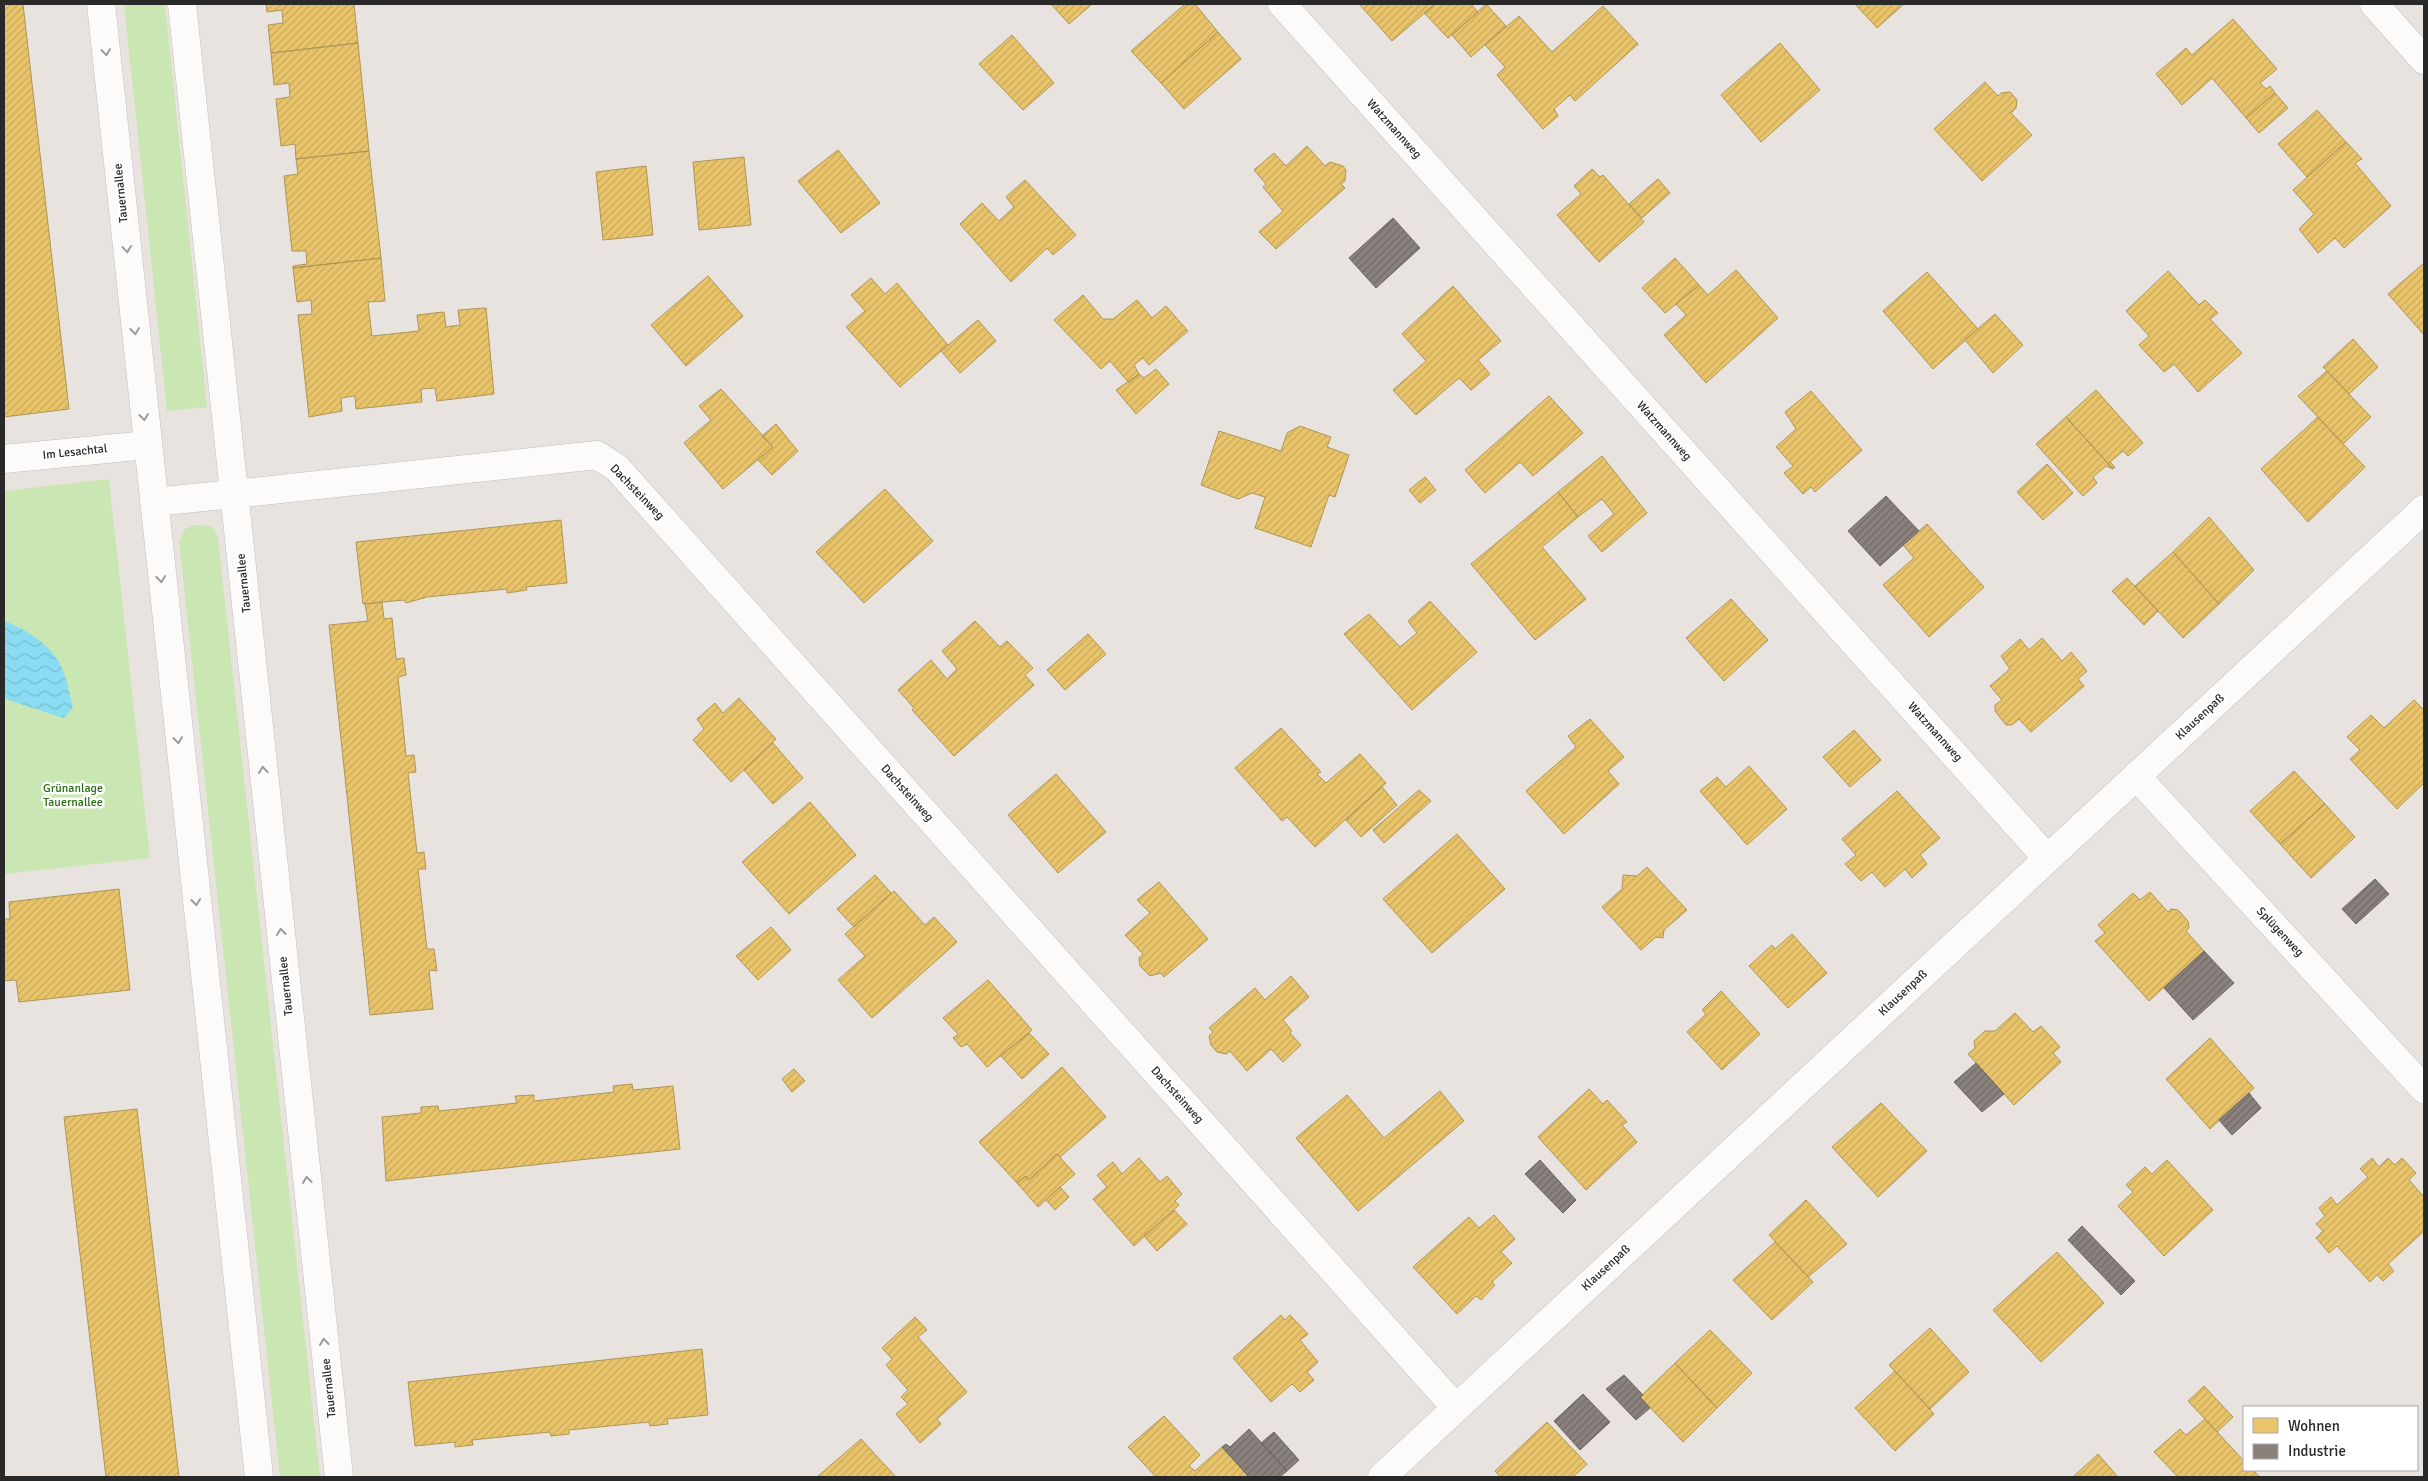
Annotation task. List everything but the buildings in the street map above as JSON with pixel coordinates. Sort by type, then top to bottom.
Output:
[{"type":"street","name":"Tauernallee","points":[[100,4],[258,1477]]},
{"type":"street","name":"Tauernallee","points":[[182,4],[339,1477]]},
{"type":"street","name":"Watzmannweg","points":[[1282,4],[2047,858]]},
{"type":"street","points":[[2374,4],[2424,60]]},
{"type":"street","name":"Im Lesachtal","points":[[4,459],[147,445]]},
{"type":"street","name":"Dachsteinweg","points":[[234,494],[597,455],[617,468],[1456,1408]]},
{"type":"street","points":[[154,502],[234,494]]},
{"type":"street","name":"Klausenpaß","points":[[1382,1477],[2424,509]]},
{"type":"street","name":"Splügenweg","points":[[2136,776],[2424,1089]]},
{"type":"green space","points":[[124,4],[165,4],[207,407],[167,411]]},
{"type":"green space","name":"Grünanlage Tauernallee","points":[[109,479],[150,858],[4,874],[4,491]]},
{"type":"green space","points":[[194,525],[214,528],[218,538],[320,1477],[280,1477],[179,541],[185,529]]},
{"type":"water","points":[[4,621],[37,638],[57,658],[65,676],[73,707],[64,718],[8,700],[4,696]]}]
